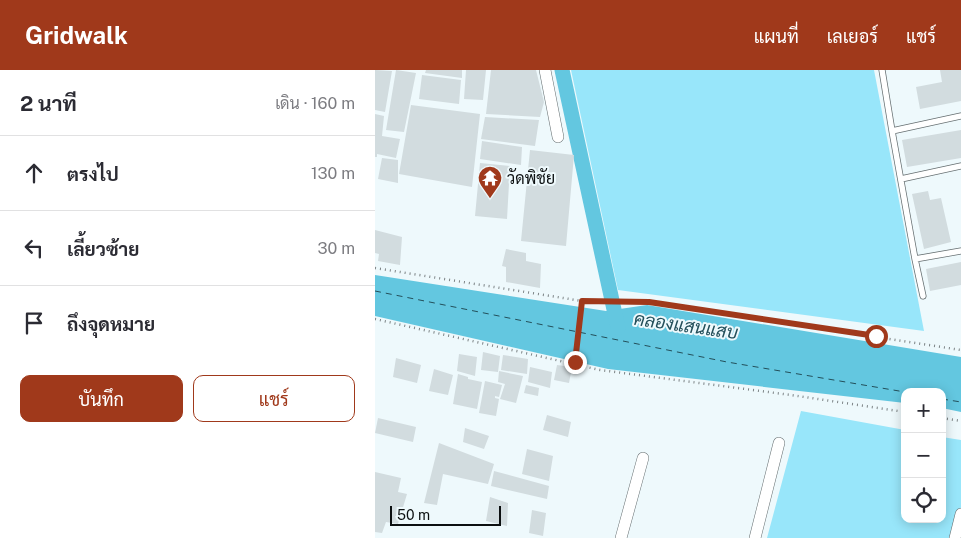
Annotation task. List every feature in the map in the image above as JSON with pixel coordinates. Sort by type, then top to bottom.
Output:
[{"type":"street","points":[[545,70],[558,137]]},
{"type":"street","points":[[755,538],[779,443]]},
{"type":"street","points":[[621,538],[643,458]]},
{"type":"street","points":[[955,538],[961,514]]},
{"type":"lane","points":[[882,70],[923,296]]},
{"type":"lane","points":[[893,131],[961,116]]},
{"type":"lane","points":[[901,179],[961,166]]},
{"type":"lane","points":[[915,259],[961,251]]},
{"type":"path","points":[[375,268],[582,301],[649,302],[961,350]]},
{"type":"path","points":[[575,363],[582,301]]},
{"type":"path","points":[[375,319],[604,370],[901,411]]},
{"type":"path","points":[[946,419],[961,421]]},
{"type":"shaded area","points":[[571,70],[874,70],[924,331],[618,290]]},
{"type":"shaded area","points":[[801,411],[901,429],[901,523],[946,523],[946,438],[961,440],[961,538],[767,538]]},
{"type":"water","name":"คลองแสนแสบ","points":[[375,275],[606,311],[647,305],[961,357],[961,412],[946,409],[946,388],[901,388],[901,403],[608,369],[375,316]]},
{"type":"building","points":[[375,70],[392,71],[385,112],[375,110]]},
{"type":"building","points":[[396,70],[416,73],[404,132],[386,130]]},
{"type":"building","points":[[426,70],[462,70],[462,78],[425,73]]},
{"type":"building","points":[[466,70],[486,70],[483,100],[464,99]]},
{"type":"building","points":[[491,70],[536,70],[544,102],[540,117],[486,114]]},
{"type":"building","points":[[940,70],[961,70],[961,101],[920,109],[916,87],[942,82]]},
{"type":"building","points":[[422,75],[461,80],[459,104],[419,99]]},
{"type":"building","points":[[411,105],[480,114],[472,187],[399,174]]},
{"type":"building","points":[[375,114],[384,116],[382,136],[400,139],[396,158],[377,154],[377,157],[375,157]]},
{"type":"building","points":[[485,117],[539,120],[535,146],[481,139]]},
{"type":"building","points":[[961,130],[961,158],[907,167],[902,140]]},
{"type":"building","points":[[482,141],[522,147],[521,165],[480,159]]},
{"type":"building","points":[[530,150],[574,155],[566,246],[521,241]]},
{"type":"building","points":[[382,158],[398,160],[398,183],[378,179]]},
{"type":"building","points":[[480,163],[510,166],[507,219],[475,216]]},
{"type":"building","points":[[928,191],[930,200],[941,198],[951,242],[924,249],[912,194]]},
{"type":"building","points":[[375,230],[402,237],[400,265],[378,261],[379,254],[375,253]]},
{"type":"building","points":[[506,249],[526,253],[526,261],[541,264],[540,288],[506,282],[506,267],[502,266]]},
{"type":"building","points":[[961,262],[961,285],[930,291],[926,269]]},
{"type":"building","points":[[483,352],[500,356],[498,372],[481,370]]},
{"type":"building","points":[[459,354],[477,357],[475,376],[457,371]]},
{"type":"building","points":[[503,355],[528,359],[527,374],[501,370]]},
{"type":"building","points":[[396,358],[421,365],[417,383],[393,377]]},
{"type":"building","points":[[557,365],[572,367],[569,383],[554,380]]},
{"type":"building","points":[[530,367],[552,372],[550,388],[528,382]]},
{"type":"building","points":[[434,369],[453,375],[448,395],[429,391]]},
{"type":"building","points":[[499,371],[523,376],[516,403],[500,399],[505,384],[498,382]]},
{"type":"building","points":[[458,374],[468,377],[468,379],[482,382],[477,409],[453,404]]},
{"type":"building","points":[[485,381],[502,385],[499,397],[495,396],[495,398],[499,399],[496,416],[479,413]]},
{"type":"building","points":[[526,385],[539,388],[538,396],[524,393]]},
{"type":"building","points":[[547,415],[571,422],[568,437],[543,430]]},
{"type":"building","points":[[378,418],[416,427],[413,442],[375,433]]},
{"type":"building","points":[[465,428],[489,436],[484,449],[463,442]]},
{"type":"building","points":[[439,443],[494,464],[488,484],[443,474],[437,505],[424,503]]},
{"type":"building","points":[[527,449],[553,456],[549,481],[522,474]]},
{"type":"building","points":[[494,471],[549,486],[547,499],[491,486]]},
{"type":"building","points":[[375,472],[401,478],[398,492],[407,494],[398,524],[386,522],[382,533],[375,532]]},
{"type":"building","points":[[490,497],[508,503],[507,526],[486,521]]},
{"type":"building","points":[[532,510],[546,513],[543,536],[529,533]]},
{"type":"waterway","points":[[562,70],[618,328]]},
{"type":"ferry route","points":[[375,291],[727,362],[901,391]]},
{"type":"ferry route","points":[[946,400],[961,402]]},
{"type":"place","name":"วัดพิชัย","points":[[490,199]]},
{"type":"route","points":[[575,362],[582,301],[649,302],[876,336]]}]
